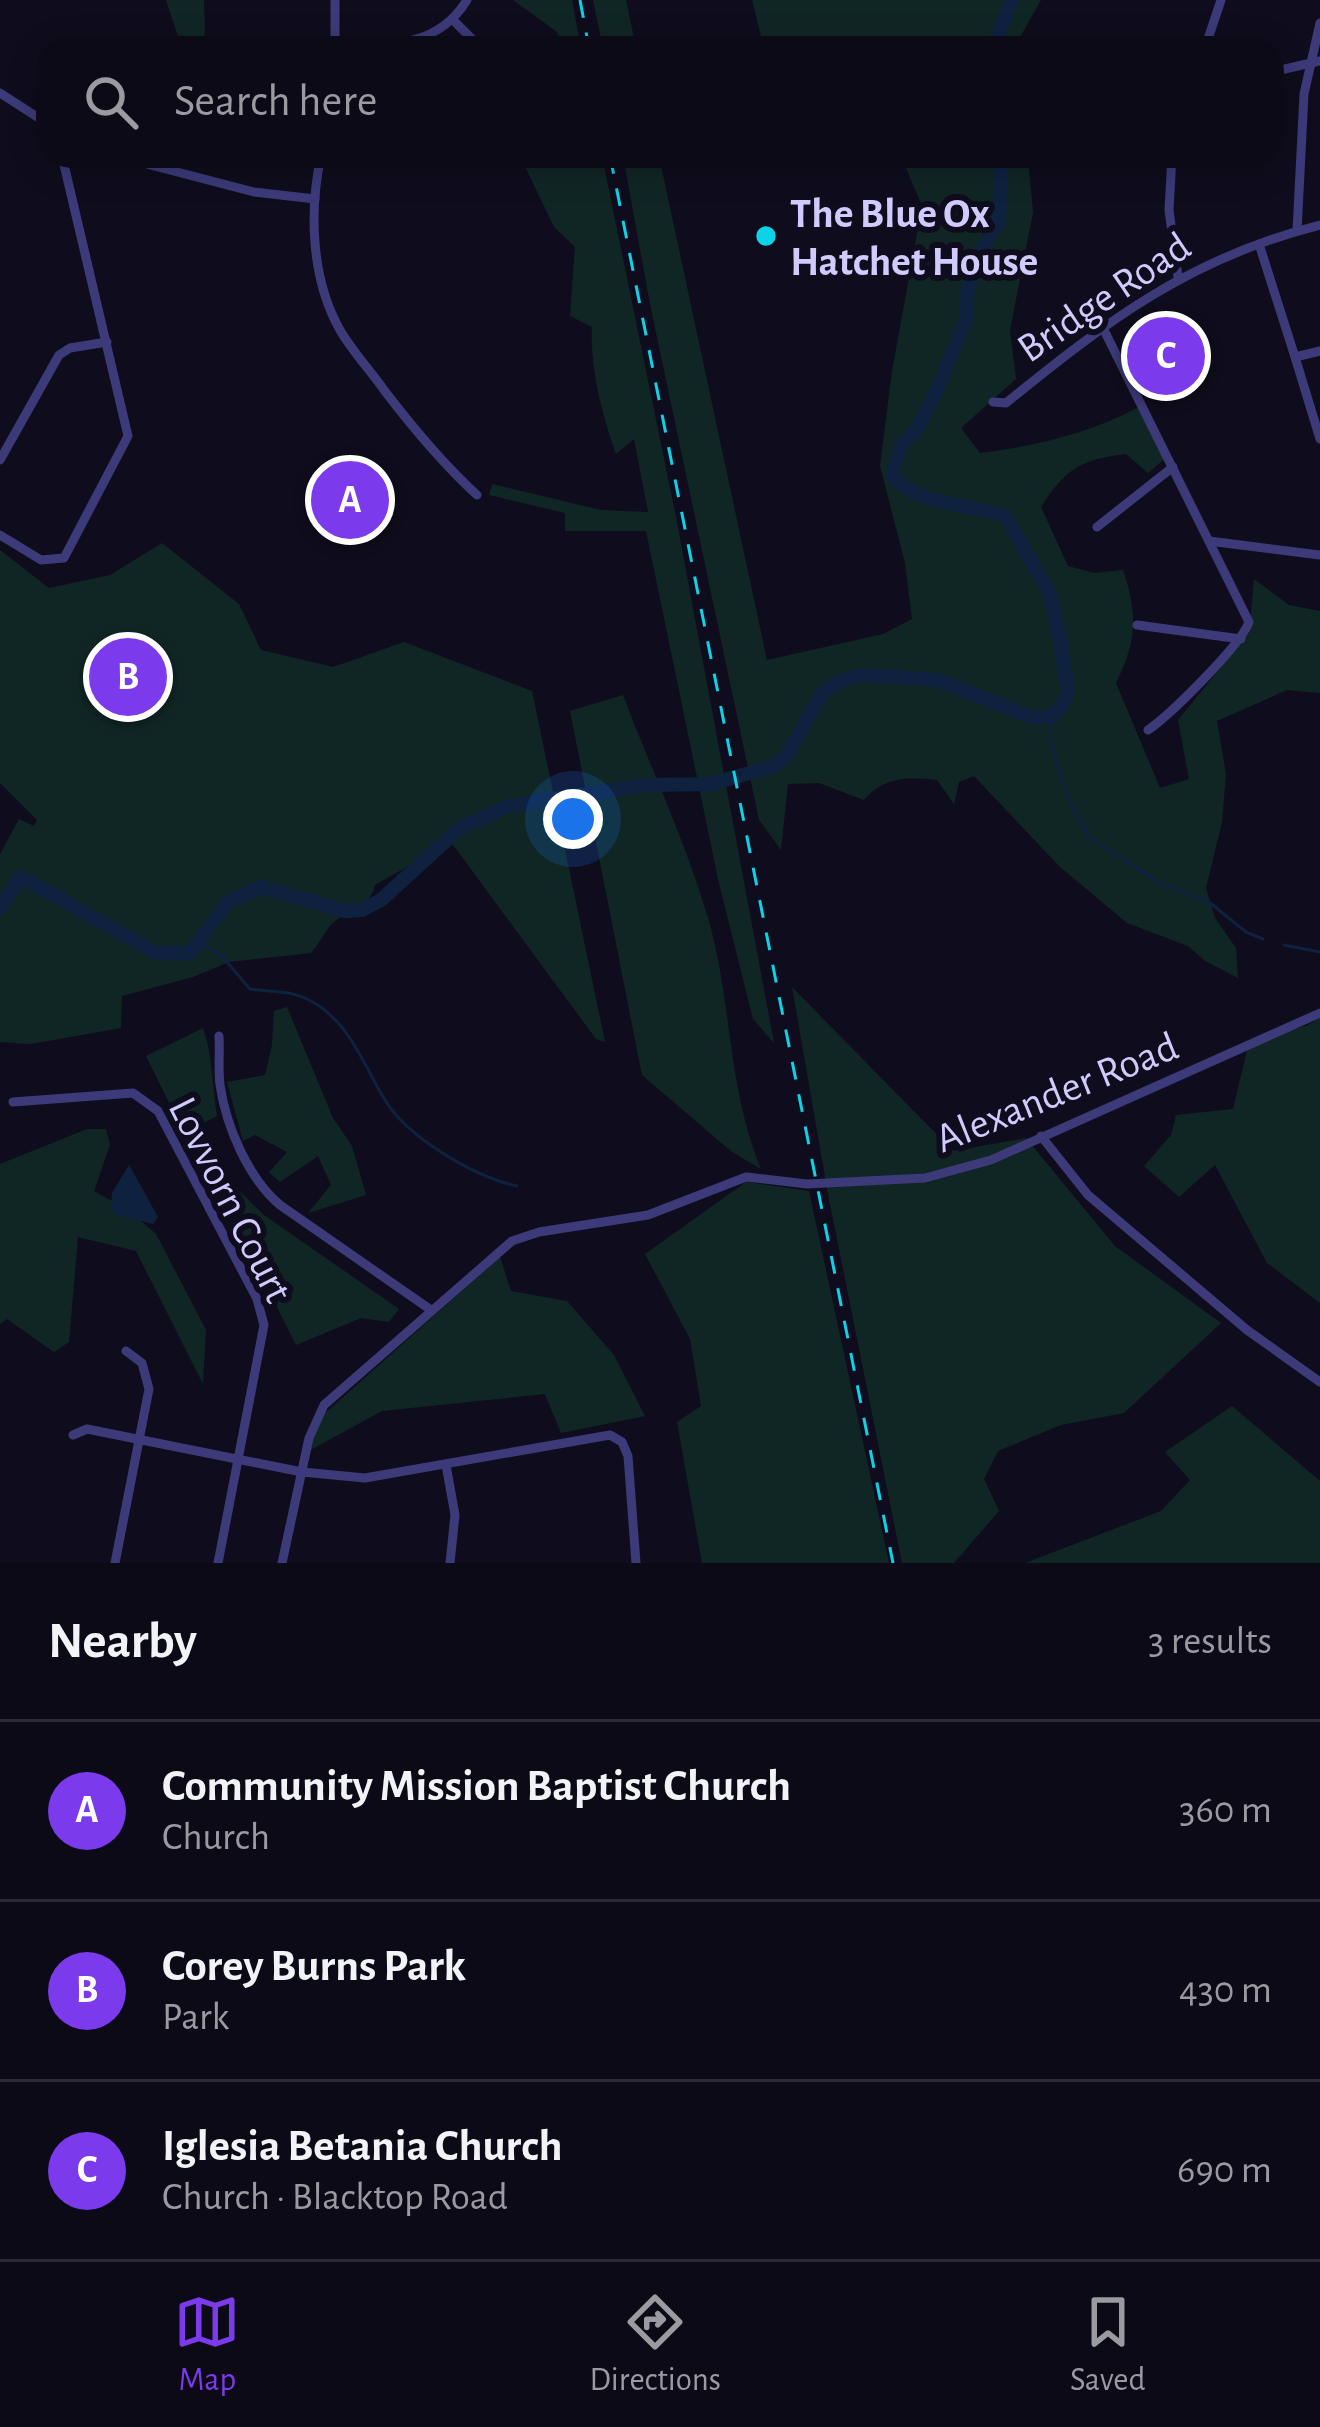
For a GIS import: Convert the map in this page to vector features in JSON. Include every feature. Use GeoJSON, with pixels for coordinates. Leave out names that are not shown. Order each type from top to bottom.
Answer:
{"type":"FeatureCollection","features":[{"type":"Feature","properties":{"kind":"street"},"geometry":{"type":"LineString","coordinates":[[334,0],[335,36]]}},
{"type":"Feature","properties":{"kind":"street"},"geometry":{"type":"LineString","coordinates":[[428,36],[453,20],[467,0]]}},
{"type":"Feature","properties":{"kind":"street"},"geometry":{"type":"LineString","coordinates":[[1209,36],[1221,0]]}},
{"type":"Feature","properties":{"kind":"street"},"geometry":{"type":"LineString","coordinates":[[453,20],[470,36]]}},
{"type":"Feature","properties":{"kind":"street"},"geometry":{"type":"LineString","coordinates":[[1297,230],[1304,94],[1315,62],[1320,22]]}},
{"type":"Feature","properties":{"kind":"street"},"geometry":{"type":"LineString","coordinates":[[1284,69],[1315,62]]}},
{"type":"Feature","properties":{"kind":"street"},"geometry":{"type":"LineString","coordinates":[[0,93],[36,116]]}},
{"type":"Feature","properties":{"kind":"street"},"geometry":{"type":"LineString","coordinates":[[0,535],[49,562],[64,558],[128,436],[65,168]]}},
{"type":"Feature","properties":{"kind":"street"},"geometry":{"type":"LineString","coordinates":[[162,168],[254,192],[314,199]]}},
{"type":"Feature","properties":{"kind":"street"},"geometry":{"type":"LineString","coordinates":[[319,168],[314,199],[318,264],[340,330],[431,451],[477,495]]}},
{"type":"Feature","properties":{"kind":"street"},"geometry":{"type":"LineString","coordinates":[[1171,168],[1169,210],[1178,278]]}},
{"type":"Feature","properties":{"kind":"street","name":"Bridge Road"},"geometry":{"type":"LineString","coordinates":[[993,402],[1006,403],[1103,328],[1178,278],[1320,225]]}},
{"type":"Feature","properties":{"kind":"street"},"geometry":{"type":"LineString","coordinates":[[1259,244],[1320,439]]}},
{"type":"Feature","properties":{"kind":"street"},"geometry":{"type":"LineString","coordinates":[[1103,328],[1247,614],[1248,629],[1241,639],[1148,730]]}},
{"type":"Feature","properties":{"kind":"street"},"geometry":{"type":"LineString","coordinates":[[0,460],[59,355],[70,348],[107,342]]}},
{"type":"Feature","properties":{"kind":"street"},"geometry":{"type":"LineString","coordinates":[[1295,357],[1320,351]]}},
{"type":"Feature","properties":{"kind":"street"},"geometry":{"type":"LineString","coordinates":[[1096,527],[1173,467]]}},
{"type":"Feature","properties":{"kind":"street"},"geometry":{"type":"LineString","coordinates":[[1209,541],[1320,555]]}},
{"type":"Feature","properties":{"kind":"street"},"geometry":{"type":"LineString","coordinates":[[1137,626],[1241,639]]}},
{"type":"Feature","properties":{"kind":"street","name":"Alexander Road"},"geometry":{"type":"LineString","coordinates":[[282,1563],[314,1423],[324,1405],[501,1248],[530,1234],[648,1215],[746,1177],[815,1184],[947,1175],[1320,1013]]}},
{"type":"Feature","properties":{"kind":"street"},"geometry":{"type":"LineString","coordinates":[[219,1036],[219,1078],[225,1105],[264,1189],[431,1310]]}},
{"type":"Feature","properties":{"kind":"street","name":"Lovvorn Court"},"geometry":{"type":"LineString","coordinates":[[13,1102],[134,1093],[158,1111],[256,1299],[264,1325],[218,1563]]}},
{"type":"Feature","properties":{"kind":"street"},"geometry":{"type":"LineString","coordinates":[[1041,1136],[1088,1195],[1260,1341],[1320,1382]]}},
{"type":"Feature","properties":{"kind":"street"},"geometry":{"type":"LineString","coordinates":[[115,1563],[149,1389],[142,1363],[126,1351]]}},
{"type":"Feature","properties":{"kind":"street"},"geometry":{"type":"LineString","coordinates":[[73,1435],[87,1430],[302,1472],[365,1478],[592,1436],[615,1437],[628,1456],[635,1563]]}},
{"type":"Feature","properties":{"kind":"street"},"geometry":{"type":"LineString","coordinates":[[446,1465],[455,1515],[450,1563]]}},
{"type":"Feature","properties":{"kind":"green space"},"geometry":{"type":"Polygon","coordinates":[[[166,0],[204,0],[205,36],[178,36],[166,0]]]}},
{"type":"Feature","properties":{"kind":"green space"},"geometry":{"type":"Polygon","coordinates":[[[513,0],[572,0],[579,36],[558,36],[513,0]]]}},
{"type":"Feature","properties":{"kind":"green space"},"geometry":{"type":"Polygon","coordinates":[[[593,0],[626,0],[634,36],[600,36],[593,0]]]}},
{"type":"Feature","properties":{"kind":"green space"},"geometry":{"type":"Polygon","coordinates":[[[752,0],[1041,0],[1021,36],[761,36],[752,0]]]}},
{"type":"Feature","properties":{"kind":"green space"},"geometry":{"type":"Polygon","coordinates":[[[526,168],[604,168],[676,517],[774,1043],[753,1019],[718,879],[646,531],[565,531],[565,513],[489,495],[492,484],[601,510],[648,512],[634,439],[616,454],[606,423],[595,375],[592,327],[570,316],[575,247],[554,227],[526,168]]]}},
{"type":"Feature","properties":{"kind":"green space"},"geometry":{"type":"Polygon","coordinates":[[[625,168],[662,168],[767,660],[883,634],[912,619],[905,563],[880,466],[922,206],[906,168],[1029,168],[1033,212],[1010,330],[1016,379],[961,428],[980,453],[1063,437],[1140,406],[1168,456],[1148,473],[1126,454],[1086,463],[1058,483],[1041,507],[1068,566],[1094,573],[1123,570],[1133,627],[1116,683],[1160,788],[1189,779],[1178,720],[1249,633],[1254,579],[1289,605],[1320,611],[1320,693],[1287,690],[1217,721],[1226,774],[1222,822],[1206,888],[1215,918],[1236,948],[1238,978],[1188,946],[1127,923],[1060,867],[974,776],[959,782],[954,804],[937,780],[897,780],[864,800],[819,783],[788,784],[781,850],[759,820],[625,168]]]}},
{"type":"Feature","properties":{"kind":"green space"},"geometry":{"type":"Polygon","coordinates":[[[162,543],[239,604],[261,650],[333,667],[404,642],[532,691],[605,1042],[596,1039],[451,842],[375,885],[368,900],[335,921],[311,953],[229,962],[122,996],[121,1028],[31,1044],[0,1042],[0,854],[19,819],[34,826],[37,820],[0,783],[0,550],[49,588],[110,575],[162,543]]]}},
{"type":"Feature","properties":{"kind":"green space"},"geometry":{"type":"Polygon","coordinates":[[[623,695],[708,918],[741,1106],[761,1169],[732,1152],[642,1075],[570,711],[623,695]]]}},
{"type":"Feature","properties":{"kind":"green space"},"geometry":{"type":"Polygon","coordinates":[[[792,987],[953,1151],[1026,1138],[1115,1246],[1221,1323],[1124,1413],[1061,1425],[998,1451],[984,1479],[999,1511],[954,1563],[902,1563],[792,987]]]}},
{"type":"Feature","properties":{"kind":"green space"},"geometry":{"type":"Polygon","coordinates":[[[287,1007],[333,1118],[352,1146],[366,1195],[308,1213],[331,1185],[318,1156],[280,1182],[269,1172],[287,1152],[255,1135],[243,1141],[227,1082],[265,1075],[274,1011],[287,1007]]]}},
{"type":"Feature","properties":{"kind":"green space"},"geometry":{"type":"Polygon","coordinates":[[[1320,1018],[1320,1303],[1267,1263],[1215,1165],[1179,1197],[1144,1166],[1171,1135],[1176,1115],[1233,1109],[1249,1042],[1320,1018]]]}},
{"type":"Feature","properties":{"kind":"green space"},"geometry":{"type":"Polygon","coordinates":[[[203,1028],[217,1116],[184,1133],[146,1056],[203,1028]]]}},
{"type":"Feature","properties":{"kind":"green space"},"geometry":{"type":"Polygon","coordinates":[[[87,1129],[106,1129],[110,1145],[94,1191],[128,1210],[156,1234],[206,1330],[203,1384],[136,1251],[78,1237],[69,1342],[54,1352],[7,1319],[0,1324],[0,1164],[87,1129]]]}},
{"type":"Feature","properties":{"kind":"green space"},"geometry":{"type":"Polygon","coordinates":[[[220,1172],[264,1215],[399,1309],[389,1322],[361,1318],[296,1345],[220,1193],[220,1172]]]}},
{"type":"Feature","properties":{"kind":"green space"},"geometry":{"type":"Polygon","coordinates":[[[746,1182],[809,1191],[889,1563],[702,1563],[677,1422],[701,1406],[690,1339],[645,1254],[746,1182]]]}},
{"type":"Feature","properties":{"kind":"green space"},"geometry":{"type":"Polygon","coordinates":[[[500,1257],[511,1291],[567,1301],[614,1355],[645,1416],[561,1433],[545,1394],[382,1411],[303,1454],[323,1415],[500,1257]]]}},
{"type":"Feature","properties":{"kind":"green space"},"geometry":{"type":"Polygon","coordinates":[[[1232,1406],[1320,1481],[1320,1563],[1025,1563],[1161,1511],[1190,1480],[1165,1452],[1232,1406]]]}},
{"type":"Feature","properties":{"kind":"water"},"geometry":{"type":"Polygon","coordinates":[[[129,1165],[158,1217],[153,1224],[111,1210],[112,1193],[129,1165]]]}},
{"type":"Feature","properties":{"kind":"waterway"},"geometry":{"type":"LineString","coordinates":[[998,36],[1012,0]]}},
{"type":"Feature","properties":{"kind":"waterway"},"geometry":{"type":"LineString","coordinates":[[0,908],[21,877],[156,953],[190,953],[228,902],[261,887],[345,911],[362,910],[381,900],[460,828],[509,806],[645,785],[711,784],[774,766],[788,754],[822,693],[861,675],[938,680],[1031,717],[1052,717],[1068,690],[1051,596],[1006,517],[915,493],[892,475],[901,445],[916,431],[967,318],[967,293],[976,260],[999,221],[1001,168]]}},
{"type":"Feature","properties":{"kind":"waterway"},"geometry":{"type":"LineString","coordinates":[[1052,717],[1055,758],[1072,807],[1090,838],[1162,884],[1209,902],[1246,932],[1263,939]]}},
{"type":"Feature","properties":{"kind":"waterway"},"geometry":{"type":"LineString","coordinates":[[198,941],[220,954],[250,989],[292,994],[320,1007],[344,1029],[385,1100],[409,1128],[463,1165],[517,1186]]}},
{"type":"Feature","properties":{"kind":"waterway"},"geometry":{"type":"LineString","coordinates":[[1284,945],[1320,952]]}},
{"type":"Feature","properties":{"kind":"railway"},"geometry":{"type":"LineString","coordinates":[[580,0],[587,36]]}},
{"type":"Feature","properties":{"kind":"railway"},"geometry":{"type":"LineString","coordinates":[[612,168],[893,1563]]}},
{"type":"Feature","properties":{"kind":"place","name":"The Blue Ox Hatchet House"},"geometry":{"type":"Point","coordinates":[766,236]}},
{"type":"Feature","properties":{"kind":"place","name":"Iglesia Betania Church"},"geometry":{"type":"Point","coordinates":[1166,356]}},
{"type":"Feature","properties":{"kind":"place","name":"Community Mission Baptist Church"},"geometry":{"type":"Point","coordinates":[350,500]}},
{"type":"Feature","properties":{"kind":"place","name":"Corey Burns Park"},"geometry":{"type":"Point","coordinates":[128,677]}}]}
